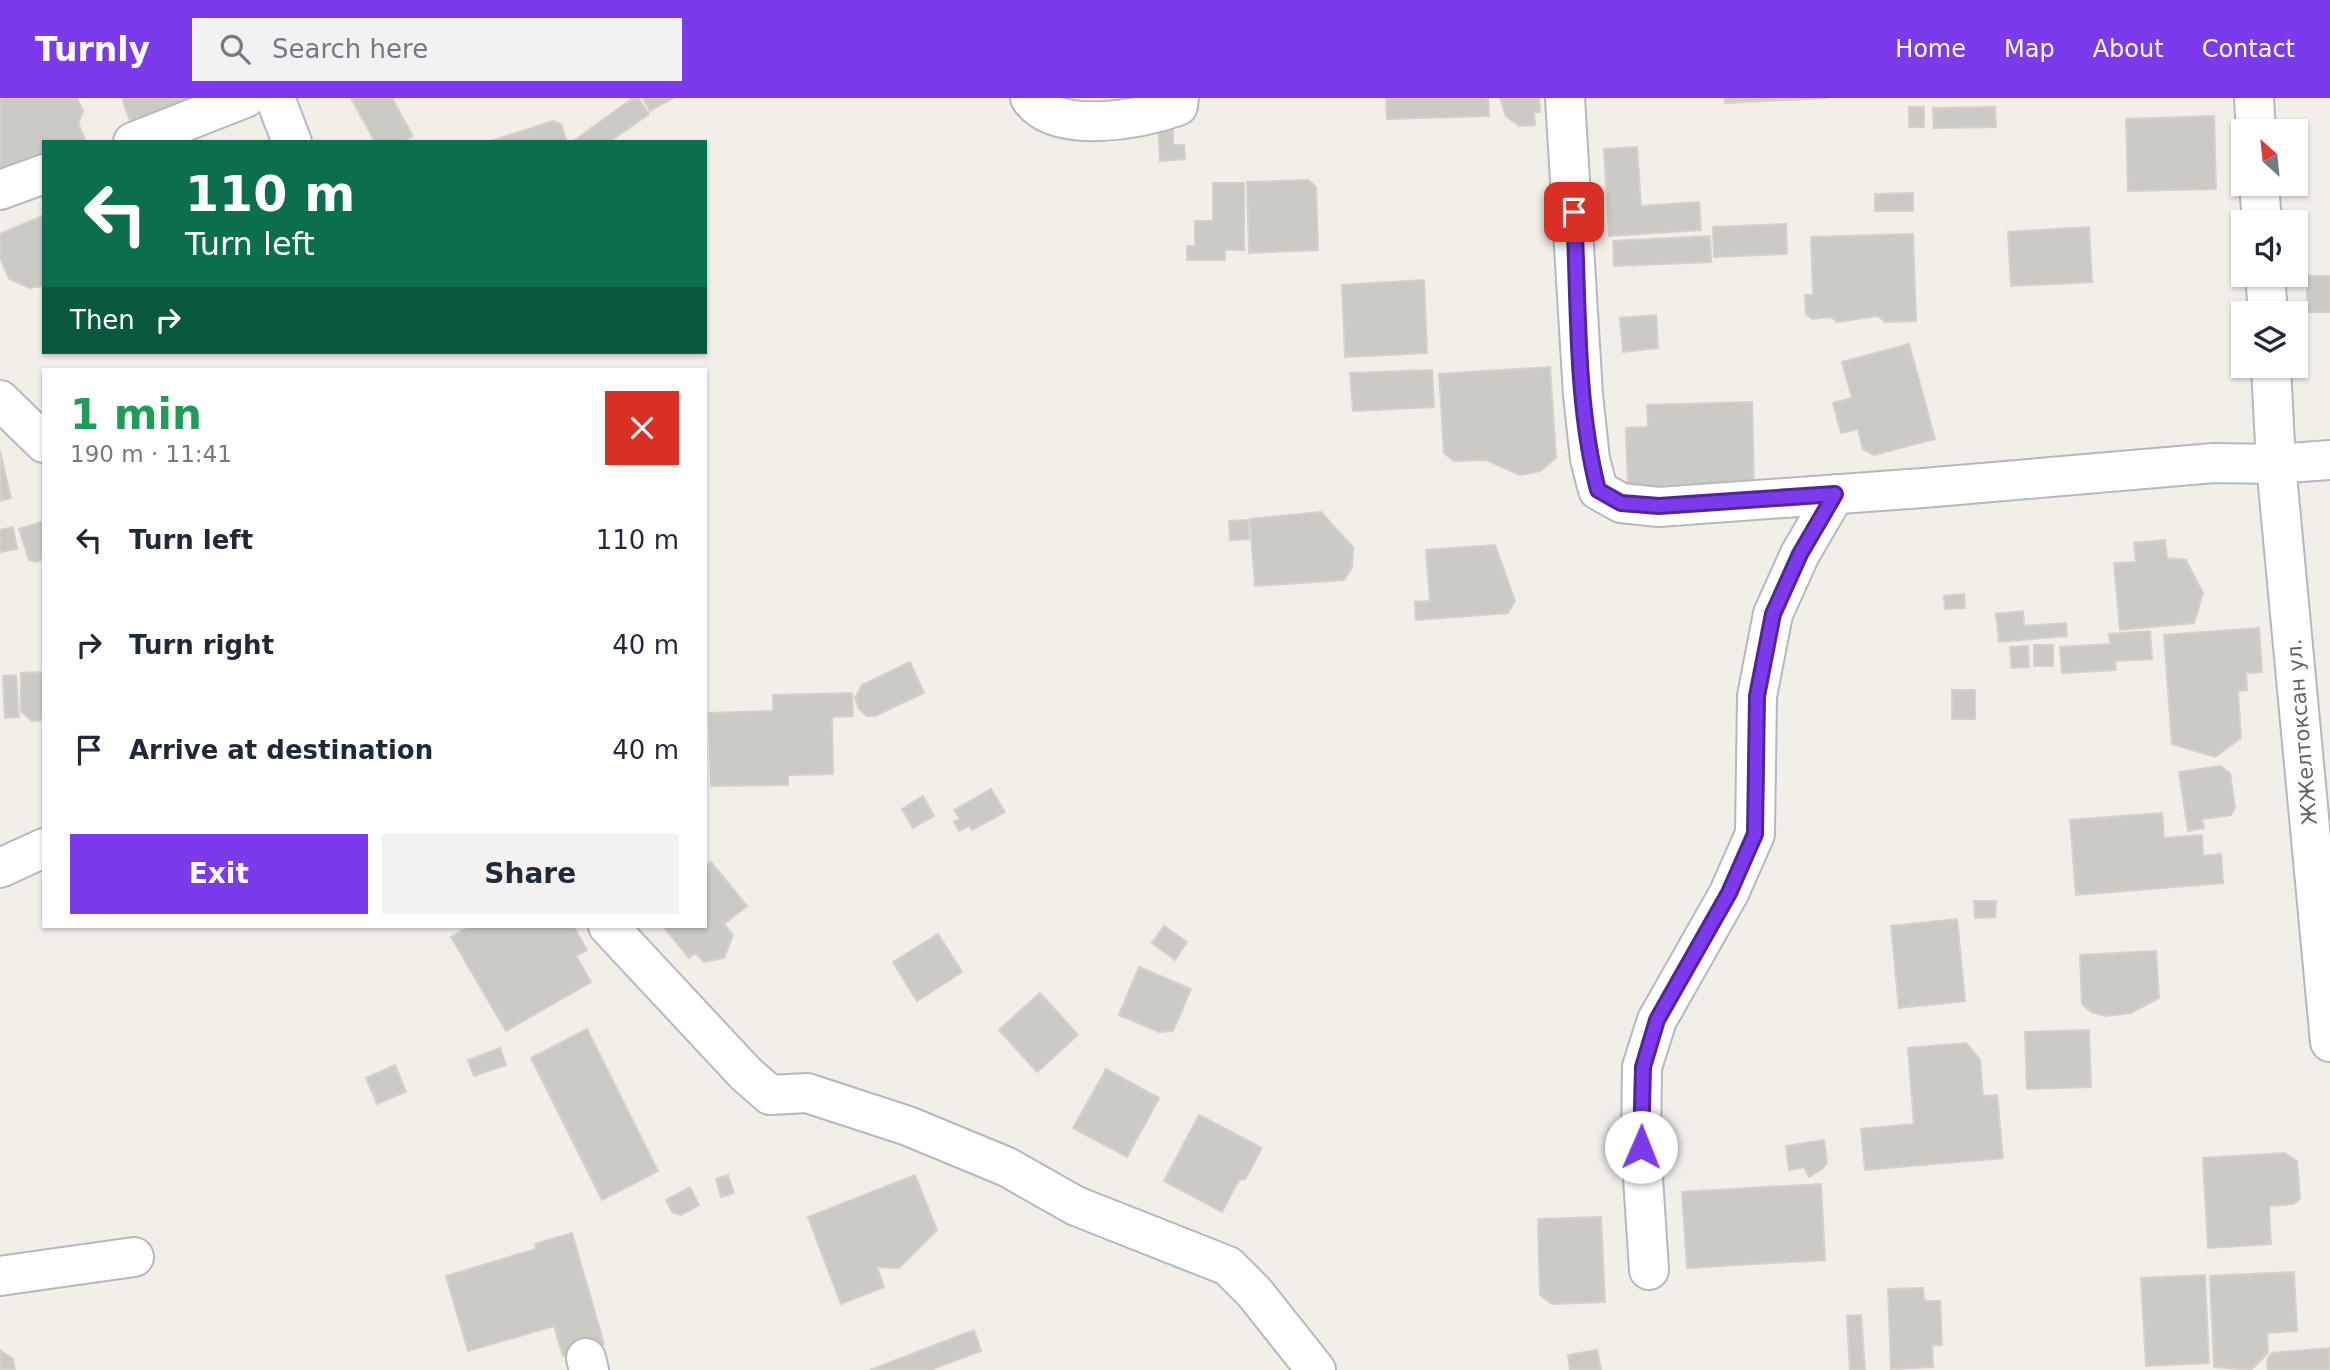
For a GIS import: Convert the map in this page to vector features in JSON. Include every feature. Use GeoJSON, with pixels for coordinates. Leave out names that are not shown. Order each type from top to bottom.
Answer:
{"type":"FeatureCollection","features":[{"type":"Feature","properties":{"kind":"street"},"geometry":{"type":"LineString","coordinates":[[138,140],[245,98]]}},
{"type":"Feature","properties":{"kind":"street"},"geometry":{"type":"LineString","coordinates":[[275,98],[291,140]]}},
{"type":"Feature","properties":{"kind":"street"},"geometry":{"type":"LineString","coordinates":[[1030,98],[1038,109],[1058,118],[1087,120],[1147,117],[1178,106],[1179,98]]}},
{"type":"Feature","properties":{"kind":"street"},"geometry":{"type":"LineString","coordinates":[[1565,98],[1583,394],[1590,459],[1598,490],[1621,503],[1659,506],[2214,463],[2276,464],[2330,460]]}},
{"type":"Feature","properties":{"kind":"street"},"geometry":{"type":"LineString","coordinates":[[2254,98],[2255,119]]}},
{"type":"Feature","properties":{"kind":"street"},"geometry":{"type":"LineString","coordinates":[[0,190],[42,175]]}},
{"type":"Feature","properties":{"kind":"street","name":"ЖЖелтоксан ул."},"geometry":{"type":"LineString","coordinates":[[2272,378],[2276,464],[2330,1042]]}},
{"type":"Feature","properties":{"kind":"street"},"geometry":{"type":"LineString","coordinates":[[0,400],[42,441]]}},
{"type":"Feature","properties":{"kind":"street"},"geometry":{"type":"LineString","coordinates":[[1649,1270],[1641,1147],[1643,1067],[1657,1020],[1729,893],[1755,834],[1757,696],[1773,614],[1800,554],[1835,494]]}},
{"type":"Feature","properties":{"kind":"street"},"geometry":{"type":"LineString","coordinates":[[0,868],[42,849]]}},
{"type":"Feature","properties":{"kind":"street"},"geometry":{"type":"LineString","coordinates":[[610,928],[746,1074],[770,1095],[807,1093],[908,1126],[1007,1167],[1076,1206],[1228,1266],[1254,1292],[1316,1370]]}},
{"type":"Feature","properties":{"kind":"street"},"geometry":{"type":"LineString","coordinates":[[0,1276],[134,1257]]}},
{"type":"Feature","properties":{"kind":"building"},"geometry":{"type":"Polygon","coordinates":[[[0,98],[77,98],[83,111],[78,123],[85,140],[42,140],[42,165],[0,182],[0,98]]]}},
{"type":"Feature","properties":{"kind":"building"},"geometry":{"type":"Polygon","coordinates":[[[122,98],[223,98],[133,130],[122,98]]]}},
{"type":"Feature","properties":{"kind":"building"},"geometry":{"type":"Polygon","coordinates":[[[351,98],[392,98],[413,136],[406,140],[374,140],[351,98]]]}},
{"type":"Feature","properties":{"kind":"building"},"geometry":{"type":"Polygon","coordinates":[[[633,98],[638,98],[649,114],[612,140],[575,140],[633,98]]]}},
{"type":"Feature","properties":{"kind":"building"},"geometry":{"type":"Polygon","coordinates":[[[643,98],[673,98],[650,111],[643,98]]]}},
{"type":"Feature","properties":{"kind":"building"},"geometry":{"type":"Polygon","coordinates":[[[1386,98],[1488,98],[1489,116],[1387,119],[1386,98]]]}},
{"type":"Feature","properties":{"kind":"building"},"geometry":{"type":"Polygon","coordinates":[[[1500,98],[1539,98],[1540,112],[1534,112],[1535,125],[1519,126],[1506,116],[1500,98]]]}},
{"type":"Feature","properties":{"kind":"building"},"geometry":{"type":"Polygon","coordinates":[[[1725,98],[1827,98],[1725,103],[1725,98]]]}},
{"type":"Feature","properties":{"kind":"building"},"geometry":{"type":"Polygon","coordinates":[[[1909,107],[1924,107],[1924,127],[1909,127],[1909,107]]]}},
{"type":"Feature","properties":{"kind":"building"},"geometry":{"type":"Polygon","coordinates":[[[1995,107],[1996,127],[1934,128],[1933,108],[1995,107]]]}},
{"type":"Feature","properties":{"kind":"building"},"geometry":{"type":"Polygon","coordinates":[[[2214,116],[2216,189],[2128,191],[2126,119],[2214,116]]]}},
{"type":"Feature","properties":{"kind":"building"},"geometry":{"type":"Polygon","coordinates":[[[553,121],[561,124],[566,140],[494,140],[553,121]]]}},
{"type":"Feature","properties":{"kind":"building"},"geometry":{"type":"Polygon","coordinates":[[[1158,126],[1173,126],[1173,145],[1184,145],[1185,159],[1160,161],[1158,126]]]}},
{"type":"Feature","properties":{"kind":"building"},"geometry":{"type":"Polygon","coordinates":[[[1637,147],[1641,206],[1699,202],[1701,230],[1609,236],[1604,149],[1637,147]]]}},
{"type":"Feature","properties":{"kind":"building"},"geometry":{"type":"Polygon","coordinates":[[[1308,180],[1316,187],[1318,250],[1249,253],[1247,182],[1308,180]]]}},
{"type":"Feature","properties":{"kind":"building"},"geometry":{"type":"Polygon","coordinates":[[[1213,183],[1244,183],[1244,250],[1225,250],[1225,260],[1187,260],[1187,246],[1195,246],[1195,221],[1213,221],[1213,183]]]}},
{"type":"Feature","properties":{"kind":"building"},"geometry":{"type":"Polygon","coordinates":[[[1913,193],[1913,211],[1875,211],[1875,194],[1913,193]]]}},
{"type":"Feature","properties":{"kind":"building"},"geometry":{"type":"Polygon","coordinates":[[[42,216],[42,286],[30,288],[9,279],[0,258],[0,234],[42,216]]]}},
{"type":"Feature","properties":{"kind":"building"},"geometry":{"type":"Polygon","coordinates":[[[1786,224],[1787,254],[1714,257],[1713,227],[1786,224]]]}},
{"type":"Feature","properties":{"kind":"building"},"geometry":{"type":"Polygon","coordinates":[[[2089,227],[2092,282],[2011,286],[2008,232],[2089,227]]]}},
{"type":"Feature","properties":{"kind":"building"},"geometry":{"type":"Polygon","coordinates":[[[1913,234],[1916,321],[1885,322],[1878,316],[1837,322],[1831,317],[1812,319],[1806,314],[1805,295],[1813,295],[1811,237],[1913,234]]]}},
{"type":"Feature","properties":{"kind":"building"},"geometry":{"type":"Polygon","coordinates":[[[1710,236],[1711,262],[1614,266],[1613,241],[1710,236]]]}},
{"type":"Feature","properties":{"kind":"building"},"geometry":{"type":"Polygon","coordinates":[[[2308,276],[2330,276],[2330,312],[2308,312],[2308,276]]]}},
{"type":"Feature","properties":{"kind":"building"},"geometry":{"type":"Polygon","coordinates":[[[1424,280],[1427,353],[1345,357],[1342,285],[1424,280]]]}},
{"type":"Feature","properties":{"kind":"building"},"geometry":{"type":"Polygon","coordinates":[[[1656,315],[1658,348],[1623,352],[1620,318],[1656,315]]]}},
{"type":"Feature","properties":{"kind":"building"},"geometry":{"type":"Polygon","coordinates":[[[1909,344],[1935,439],[1874,455],[1863,449],[1858,429],[1841,433],[1833,403],[1852,398],[1842,362],[1909,344]]]}},
{"type":"Feature","properties":{"kind":"building"},"geometry":{"type":"Polygon","coordinates":[[[1550,367],[1556,458],[1540,471],[1520,475],[1486,460],[1454,461],[1444,453],[1439,374],[1550,367]]]}},
{"type":"Feature","properties":{"kind":"building"},"geometry":{"type":"Polygon","coordinates":[[[1432,370],[1434,407],[1353,411],[1350,373],[1432,370]]]}},
{"type":"Feature","properties":{"kind":"building"},"geometry":{"type":"Polygon","coordinates":[[[1752,402],[1754,482],[1628,487],[1626,428],[1648,427],[1647,405],[1752,402]]]}},
{"type":"Feature","properties":{"kind":"building"},"geometry":{"type":"Polygon","coordinates":[[[0,451],[11,498],[0,501],[0,451]]]}},
{"type":"Feature","properties":{"kind":"building"},"geometry":{"type":"Polygon","coordinates":[[[1321,512],[1353,547],[1352,567],[1344,580],[1255,586],[1250,519],[1321,512]]]}},
{"type":"Feature","properties":{"kind":"building"},"geometry":{"type":"Polygon","coordinates":[[[1248,520],[1249,539],[1230,540],[1229,521],[1248,520]]]}},
{"type":"Feature","properties":{"kind":"building"},"geometry":{"type":"Polygon","coordinates":[[[42,522],[42,560],[36,562],[29,560],[19,529],[42,522]]]}},
{"type":"Feature","properties":{"kind":"building"},"geometry":{"type":"Polygon","coordinates":[[[13,527],[17,549],[0,552],[0,530],[13,527]]]}},
{"type":"Feature","properties":{"kind":"building"},"geometry":{"type":"Polygon","coordinates":[[[2165,540],[2167,558],[2186,560],[2203,593],[2194,623],[2120,630],[2114,563],[2136,562],[2134,543],[2165,540]]]}},
{"type":"Feature","properties":{"kind":"building"},"geometry":{"type":"Polygon","coordinates":[[[1495,545],[1515,601],[1508,613],[1416,620],[1415,602],[1430,601],[1426,550],[1495,545]]]}},
{"type":"Feature","properties":{"kind":"building"},"geometry":{"type":"Polygon","coordinates":[[[1964,594],[1965,608],[1945,609],[1944,596],[1964,594]]]}},
{"type":"Feature","properties":{"kind":"building"},"geometry":{"type":"Polygon","coordinates":[[[2023,611],[2024,626],[2066,623],[2067,636],[1999,642],[1996,614],[2023,611]]]}},
{"type":"Feature","properties":{"kind":"building"},"geometry":{"type":"Polygon","coordinates":[[[2259,628],[2262,672],[2246,673],[2247,690],[2238,691],[2241,738],[2215,757],[2172,744],[2164,635],[2259,628]]]}},
{"type":"Feature","properties":{"kind":"building"},"geometry":{"type":"Polygon","coordinates":[[[2150,631],[2152,659],[2115,661],[2116,670],[2062,673],[2060,647],[2110,644],[2109,634],[2150,631]]]}},
{"type":"Feature","properties":{"kind":"building"},"geometry":{"type":"Polygon","coordinates":[[[2034,645],[2053,645],[2053,666],[2034,666],[2034,645]]]}},
{"type":"Feature","properties":{"kind":"building"},"geometry":{"type":"Polygon","coordinates":[[[2028,646],[2029,667],[2012,668],[2010,647],[2028,646]]]}},
{"type":"Feature","properties":{"kind":"building"},"geometry":{"type":"Polygon","coordinates":[[[910,662],[924,693],[875,716],[867,716],[859,709],[855,698],[862,685],[910,662]]]}},
{"type":"Feature","properties":{"kind":"building"},"geometry":{"type":"Polygon","coordinates":[[[42,672],[42,720],[32,721],[21,711],[21,673],[42,672]]]}},
{"type":"Feature","properties":{"kind":"building"},"geometry":{"type":"Polygon","coordinates":[[[16,675],[19,717],[5,718],[3,676],[16,675]]]}},
{"type":"Feature","properties":{"kind":"building"},"geometry":{"type":"Polygon","coordinates":[[[1952,690],[1975,690],[1975,719],[1952,719],[1952,690]]]}},
{"type":"Feature","properties":{"kind":"building"},"geometry":{"type":"Polygon","coordinates":[[[852,693],[853,716],[832,717],[833,774],[788,775],[788,785],[711,786],[709,713],[773,711],[773,695],[852,693]]]}},
{"type":"Feature","properties":{"kind":"building"},"geometry":{"type":"Polygon","coordinates":[[[2220,766],[2230,773],[2235,807],[2231,815],[2202,819],[2204,828],[2188,831],[2179,772],[2220,766]]]}},
{"type":"Feature","properties":{"kind":"building"},"geometry":{"type":"Polygon","coordinates":[[[991,789],[1005,812],[972,830],[969,826],[959,831],[954,822],[960,819],[954,810],[991,789]]]}},
{"type":"Feature","properties":{"kind":"building"},"geometry":{"type":"Polygon","coordinates":[[[923,796],[934,816],[913,828],[902,809],[923,796]]]}},
{"type":"Feature","properties":{"kind":"building"},"geometry":{"type":"Polygon","coordinates":[[[2162,813],[2164,838],[2202,835],[2203,856],[2221,854],[2223,883],[2076,895],[2070,820],[2162,813]]]}},
{"type":"Feature","properties":{"kind":"building"},"geometry":{"type":"Polygon","coordinates":[[[711,862],[747,906],[724,924],[733,935],[724,958],[704,962],[695,953],[689,958],[665,928],[707,928],[707,865],[711,862]]]}},
{"type":"Feature","properties":{"kind":"building"},"geometry":{"type":"Polygon","coordinates":[[[1974,901],[1996,901],[1995,917],[1975,918],[1974,901]]]}},
{"type":"Feature","properties":{"kind":"building"},"geometry":{"type":"Polygon","coordinates":[[[1957,919],[1965,1001],[1899,1008],[1891,926],[1957,919]]]}},
{"type":"Feature","properties":{"kind":"building"},"geometry":{"type":"Polygon","coordinates":[[[1164,926],[1187,942],[1175,960],[1152,943],[1164,926]]]}},
{"type":"Feature","properties":{"kind":"building"},"geometry":{"type":"Polygon","coordinates":[[[467,928],[574,928],[587,950],[576,956],[591,982],[506,1031],[451,937],[467,928]]]}},
{"type":"Feature","properties":{"kind":"building"},"geometry":{"type":"Polygon","coordinates":[[[938,934],[962,972],[917,1001],[893,962],[938,934]]]}},
{"type":"Feature","properties":{"kind":"building"},"geometry":{"type":"Polygon","coordinates":[[[2156,951],[2159,998],[2131,1013],[2105,1016],[2091,1012],[2082,1004],[2080,955],[2156,951]]]}},
{"type":"Feature","properties":{"kind":"building"},"geometry":{"type":"Polygon","coordinates":[[[1139,967],[1191,989],[1173,1031],[1159,1032],[1119,1015],[1139,967]]]}},
{"type":"Feature","properties":{"kind":"building"},"geometry":{"type":"Polygon","coordinates":[[[1040,993],[1078,1035],[1037,1072],[999,1030],[1040,993]]]}},
{"type":"Feature","properties":{"kind":"building"},"geometry":{"type":"Polygon","coordinates":[[[587,1029],[658,1171],[602,1200],[531,1058],[587,1029]]]}},
{"type":"Feature","properties":{"kind":"building"},"geometry":{"type":"Polygon","coordinates":[[[2089,1030],[2091,1087],[2027,1089],[2025,1032],[2089,1030]]]}},
{"type":"Feature","properties":{"kind":"building"},"geometry":{"type":"Polygon","coordinates":[[[1966,1043],[1980,1060],[1983,1096],[1997,1095],[2003,1158],[1865,1170],[1861,1129],[1914,1124],[1908,1048],[1966,1043]]]}},
{"type":"Feature","properties":{"kind":"building"},"geometry":{"type":"Polygon","coordinates":[[[500,1048],[506,1065],[474,1076],[468,1060],[500,1048]]]}},
{"type":"Feature","properties":{"kind":"building"},"geometry":{"type":"Polygon","coordinates":[[[395,1065],[406,1092],[377,1104],[366,1078],[395,1065]]]}},
{"type":"Feature","properties":{"kind":"building"},"geometry":{"type":"Polygon","coordinates":[[[1106,1069],[1159,1098],[1127,1157],[1073,1128],[1106,1069]]]}},
{"type":"Feature","properties":{"kind":"building"},"geometry":{"type":"Polygon","coordinates":[[[1199,1115],[1262,1148],[1245,1179],[1239,1180],[1222,1212],[1164,1181],[1199,1115]]]}},
{"type":"Feature","properties":{"kind":"building"},"geometry":{"type":"Polygon","coordinates":[[[1824,1140],[1827,1163],[1822,1169],[1809,1177],[1804,1167],[1789,1170],[1786,1146],[1824,1140]]]}},
{"type":"Feature","properties":{"kind":"building"},"geometry":{"type":"Polygon","coordinates":[[[2285,1153],[2297,1161],[2300,1199],[2293,1204],[2269,1206],[2271,1244],[2208,1248],[2203,1158],[2285,1153]]]}},
{"type":"Feature","properties":{"kind":"building"},"geometry":{"type":"Polygon","coordinates":[[[728,1175],[734,1193],[721,1197],[716,1179],[728,1175]]]}},
{"type":"Feature","properties":{"kind":"building"},"geometry":{"type":"Polygon","coordinates":[[[915,1175],[937,1230],[899,1268],[877,1267],[884,1287],[841,1304],[808,1217],[915,1175]]]}},
{"type":"Feature","properties":{"kind":"building"},"geometry":{"type":"Polygon","coordinates":[[[1821,1184],[1825,1260],[1687,1268],[1682,1192],[1821,1184]]]}},
{"type":"Feature","properties":{"kind":"building"},"geometry":{"type":"Polygon","coordinates":[[[690,1187],[699,1205],[681,1215],[672,1212],[666,1200],[690,1187]]]}},
{"type":"Feature","properties":{"kind":"building"},"geometry":{"type":"Polygon","coordinates":[[[1601,1217],[1605,1302],[1552,1304],[1540,1295],[1538,1219],[1601,1217]]]}},
{"type":"Feature","properties":{"kind":"building"},"geometry":{"type":"Polygon","coordinates":[[[572,1233],[604,1344],[563,1356],[554,1326],[468,1351],[446,1276],[536,1249],[535,1244],[572,1233]]]}},
{"type":"Feature","properties":{"kind":"building"},"geometry":{"type":"Polygon","coordinates":[[[2294,1272],[2297,1331],[2267,1333],[2268,1353],[2251,1370],[2214,1367],[2210,1276],[2294,1272]]]}},
{"type":"Feature","properties":{"kind":"building"},"geometry":{"type":"Polygon","coordinates":[[[2205,1275],[2209,1363],[2146,1366],[2141,1278],[2205,1275]]]}},
{"type":"Feature","properties":{"kind":"building"},"geometry":{"type":"Polygon","coordinates":[[[1923,1288],[1924,1301],[1940,1301],[1942,1345],[1932,1345],[1933,1367],[1891,1369],[1888,1289],[1923,1288]]]}},
{"type":"Feature","properties":{"kind":"building"},"geometry":{"type":"Polygon","coordinates":[[[1861,1315],[1865,1370],[1850,1370],[1847,1316],[1861,1315]]]}},
{"type":"Feature","properties":{"kind":"building"},"geometry":{"type":"Polygon","coordinates":[[[974,1330],[981,1351],[930,1370],[870,1370],[974,1330]]]}},
{"type":"Feature","properties":{"kind":"building"},"geometry":{"type":"Polygon","coordinates":[[[2329,1348],[2330,1370],[2268,1370],[2267,1360],[2272,1353],[2329,1348]]]}},
{"type":"Feature","properties":{"kind":"building"},"geometry":{"type":"Polygon","coordinates":[[[0,1350],[13,1359],[15,1370],[0,1370],[0,1350]]]}},
{"type":"Feature","properties":{"kind":"building"},"geometry":{"type":"Polygon","coordinates":[[[1597,1350],[1601,1370],[1570,1370],[1568,1355],[1597,1350]]]}},
{"type":"Feature","properties":{"kind":"route"},"geometry":{"type":"LineString","coordinates":[[1574,212],[1583,394],[1590,459],[1598,490],[1621,503],[1659,506],[1835,494],[1800,554],[1773,614],[1757,696],[1755,834],[1729,893],[1657,1020],[1643,1067],[1641,1147]]}}]}
